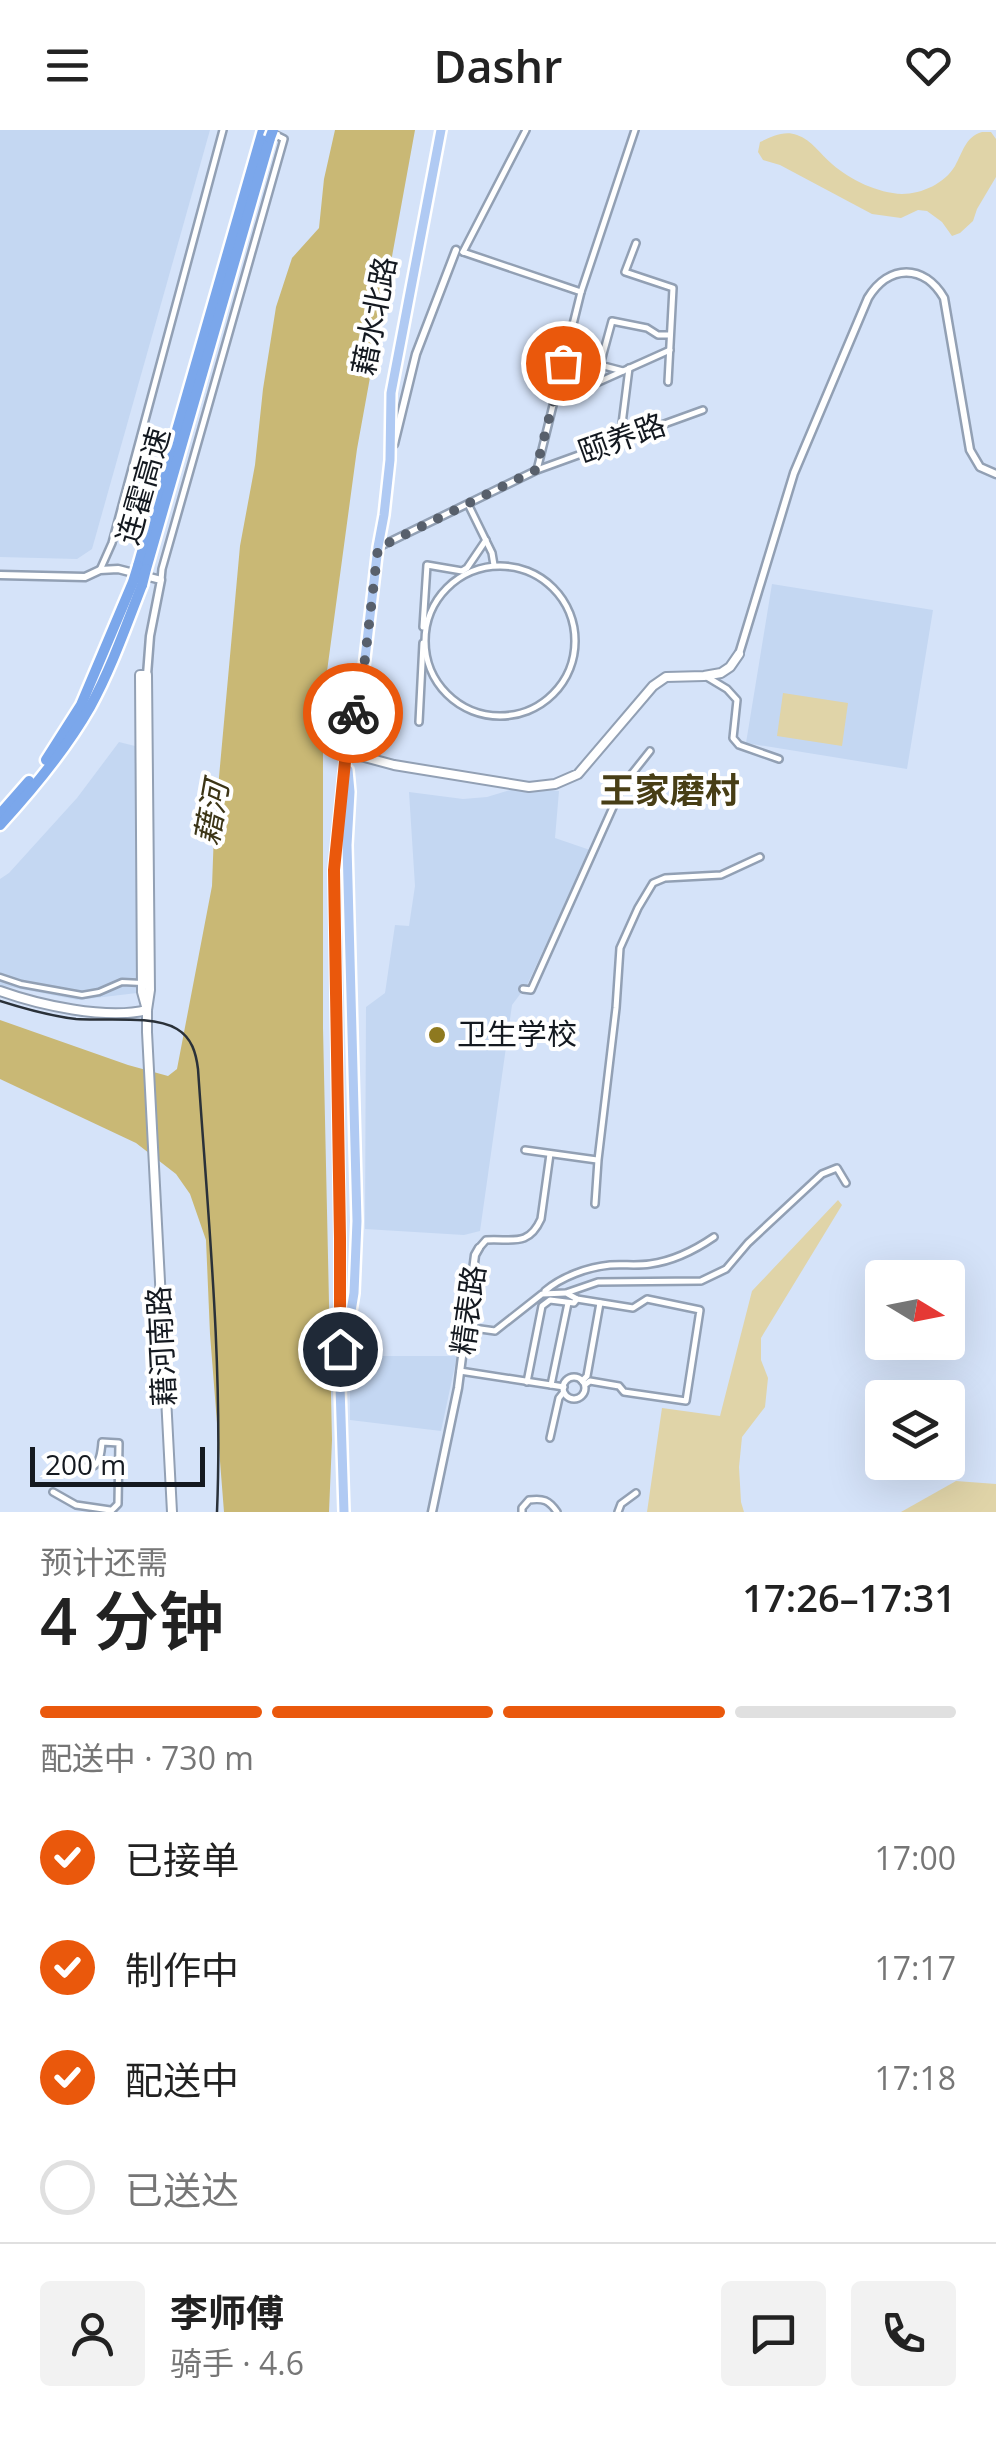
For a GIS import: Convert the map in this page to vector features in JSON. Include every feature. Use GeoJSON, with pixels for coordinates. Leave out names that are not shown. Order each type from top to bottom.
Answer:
{"type":"FeatureCollection","features":[{"type":"Feature","properties":{"kind":"highway","name":"连霍高速"},"geometry":{"type":"LineString","coordinates":[[0,824],[62,749],[91,693],[137,584],[267,133]]}},
{"type":"Feature","properties":{"kind":"highway","name":"连霍高速"},"geometry":{"type":"LineString","coordinates":[[0,814],[42,767],[85,706]]}},
{"type":"Feature","properties":{"kind":"main road","name":"藉水北路"},"geometry":{"type":"LineString","coordinates":[[344,1512],[334,870],[346,752],[364,667],[384,515],[390,460],[390,393],[439,130]]}},
{"type":"Feature","properties":{"kind":"main road","name":"藉水北路"},"geometry":{"type":"LineString","coordinates":[[384,515],[385,392],[439,130]]}},
{"type":"Feature","properties":{"kind":"main road"},"geometry":{"type":"LineString","coordinates":[[346,752],[394,765],[529,787],[554,784],[578,774],[653,686],[666,677],[721,673],[730,668],[739,654]]}},
{"type":"Feature","properties":{"kind":"main road"},"geometry":{"type":"LineString","coordinates":[[140,675],[147,675],[150,990],[146,1010],[142,983],[140,675]]}},
{"type":"Feature","properties":{"kind":"main road","name":"藉水北路"},"geometry":{"type":"LineString","coordinates":[[340,1386],[354,1293],[357,1221],[350,792],[346,752]]}},
{"type":"Feature","properties":{"kind":"main road"},"geometry":{"type":"LineString","coordinates":[[0,991],[71,1009],[134,1014],[146,1010]]}},
{"type":"Feature","properties":{"kind":"main road","name":"藉河南路"},"geometry":{"type":"LineString","coordinates":[[146,1010],[172,1512]]}},
{"type":"Feature","properties":{"kind":"street"},"geometry":{"type":"LineString","coordinates":[[100,570],[112,543],[224,130]]}},
{"type":"Feature","properties":{"kind":"street"},"geometry":{"type":"LineString","coordinates":[[390,460],[416,354],[459,251],[526,130]]}},
{"type":"Feature","properties":{"kind":"street"},"geometry":{"type":"LineString","coordinates":[[536,470],[581,292],[635,130]]}},
{"type":"Feature","properties":{"kind":"street"},"geometry":{"type":"LineString","coordinates":[[147,675],[161,580],[284,138],[267,133]]}},
{"type":"Feature","properties":{"kind":"street"},"geometry":{"type":"LineString","coordinates":[[636,243],[625,272],[673,288],[668,382]]}},
{"type":"Feature","properties":{"kind":"street"},"geometry":{"type":"LineString","coordinates":[[459,251],[581,292]]}},
{"type":"Feature","properties":{"kind":"street"},"geometry":{"type":"LineString","coordinates":[[739,654],[794,474],[868,298],[886,277],[913,272],[937,286],[944,298],[970,450],[980,467],[996,474]]}},
{"type":"Feature","properties":{"kind":"street"},"geometry":{"type":"LineString","coordinates":[[626,369],[600,366],[612,320],[647,328],[658,335],[670,335]]}},
{"type":"Feature","properties":{"kind":"street"},"geometry":{"type":"LineString","coordinates":[[592,385],[670,350]]}},
{"type":"Feature","properties":{"kind":"street"},"geometry":{"type":"LineString","coordinates":[[620,440],[626,369]]}},
{"type":"Feature","properties":{"kind":"street","name":"颐养路"},"geometry":{"type":"LineString","coordinates":[[378,548],[536,470],[703,410]]}},
{"type":"Feature","properties":{"kind":"street"},"geometry":{"type":"LineString","coordinates":[[468,504],[492,553],[494,566]]}},
{"type":"Feature","properties":{"kind":"street"},"geometry":{"type":"LineString","coordinates":[[419,722],[427,566],[462,571],[486,540]]}},
{"type":"Feature","properties":{"kind":"street"},"geometry":{"type":"LineString","coordinates":[[494,566],[522,569],[550,585],[570,612],[575,635],[573,660],[559,689],[534,709],[494,717],[478,714],[450,698],[431,671],[426,648],[428,623],[442,594],[467,574],[494,566]]}},
{"type":"Feature","properties":{"kind":"street"},"geometry":{"type":"LineString","coordinates":[[0,575],[85,576],[118,569],[161,580]]}},
{"type":"Feature","properties":{"kind":"street"},"geometry":{"type":"LineString","coordinates":[[704,676],[727,689],[736,700],[733,738],[739,745],[780,759]]}},
{"type":"Feature","properties":{"kind":"street"},"geometry":{"type":"LineString","coordinates":[[523,990],[531,990],[623,785],[650,751]]}},
{"type":"Feature","properties":{"kind":"street"},"geometry":{"type":"LineString","coordinates":[[595,1204],[620,948],[638,908],[653,882],[721,875],[760,857]]}},
{"type":"Feature","properties":{"kind":"street"},"geometry":{"type":"LineString","coordinates":[[0,977],[82,995],[122,982],[142,983]]}},
{"type":"Feature","properties":{"kind":"street"},"geometry":{"type":"LineString","coordinates":[[525,1150],[598,1160]]}},
{"type":"Feature","properties":{"kind":"street","name":"精表路"},"geometry":{"type":"LineString","coordinates":[[432,1512],[460,1371],[475,1254],[486,1240],[520,1241],[538,1227],[550,1154]]}},
{"type":"Feature","properties":{"kind":"street"},"geometry":{"type":"LineString","coordinates":[[542,1294],[566,1293],[598,1282],[700,1280],[726,1269],[748,1243],[822,1174],[837,1168],[846,1183]]}},
{"type":"Feature","properties":{"kind":"street"},"geometry":{"type":"LineString","coordinates":[[466,1327],[495,1331],[556,1282],[607,1265],[671,1260],[714,1236]]}},
{"type":"Feature","properties":{"kind":"street"},"geometry":{"type":"LineString","coordinates":[[550,1438],[565,1381],[576,1376],[584,1382],[619,1386],[624,1392],[686,1402],[700,1310],[647,1299],[633,1308],[566,1293]]}},
{"type":"Feature","properties":{"kind":"street"},"geometry":{"type":"LineString","coordinates":[[527,1382],[540,1310],[550,1300],[574,1303],[577,1298]]}},
{"type":"Feature","properties":{"kind":"street"},"geometry":{"type":"LineString","coordinates":[[460,1371],[551,1386],[564,1390],[572,1400],[584,1396],[600,1302]]}},
{"type":"Feature","properties":{"kind":"street"},"geometry":{"type":"LineString","coordinates":[[551,1386],[568,1303]]}},
{"type":"Feature","properties":{"kind":"street"},"geometry":{"type":"LineString","coordinates":[[53,1492],[74,1509],[112,1511],[118,1504],[119,1443],[102,1442],[100,1460],[94,1466],[69,1464]]}},
{"type":"Feature","properties":{"kind":"street"},"geometry":{"type":"LineString","coordinates":[[618,1512],[621,1504],[636,1493]]}},
{"type":"Feature","properties":{"kind":"street"},"geometry":{"type":"LineString","coordinates":[[522,1512],[529,1500],[542,1498],[557,1512]]}},
{"type":"Feature","properties":{"kind":"shaded area"},"geometry":{"type":"Polygon","coordinates":[[[0,130],[210,130],[92,549],[77,559],[0,557],[0,130]]]}},
{"type":"Feature","properties":{"kind":"shaded area"},"geometry":{"type":"Polygon","coordinates":[[[335,130],[415,130],[357,449],[323,701],[323,1028],[332,1440],[329,1512],[224,1512],[206,1240],[190,1194],[176,1174],[136,1143],[0,1079],[0,1020],[128,1065],[168,1076],[177,1069],[212,886],[240,546],[276,307],[292,258],[319,228],[335,130]]]}},
{"type":"Feature","properties":{"kind":"shaded area"},"geometry":{"type":"Polygon","coordinates":[[[982,132],[991,132],[996,139],[996,177],[973,221],[952,236],[927,211],[918,210],[901,218],[872,214],[780,165],[763,160],[758,152],[760,142],[792,134],[807,140],[839,170],[856,180],[902,194],[925,190],[945,178],[968,141],[982,132]]]}},
{"type":"Feature","properties":{"kind":"shaded area"},"geometry":{"type":"Polygon","coordinates":[[[772,584],[933,610],[907,769],[746,743],[772,584]]]}},
{"type":"Feature","properties":{"kind":"shaded area"},"geometry":{"type":"Polygon","coordinates":[[[783,693],[848,703],[842,746],[777,736],[783,693]]]}},
{"type":"Feature","properties":{"kind":"shaded area"},"geometry":{"type":"Polygon","coordinates":[[[119,742],[135,746],[137,993],[78,1000],[0,985],[0,879],[77,798],[119,742]]]}},
{"type":"Feature","properties":{"kind":"shaded area","name":"卫生学校"},"geometry":{"type":"Polygon","coordinates":[[[517,788],[559,791],[555,838],[590,850],[527,985],[512,1005],[480,1231],[464,1235],[365,1229],[366,1007],[385,993],[395,925],[409,926],[415,886],[409,792],[463,799],[517,788]]]}},
{"type":"Feature","properties":{"kind":"shaded area"},"geometry":{"type":"Polygon","coordinates":[[[838,1200],[842,1205],[761,1338],[761,1360],[768,1378],[765,1407],[742,1437],[739,1467],[744,1512],[647,1512],[662,1408],[720,1416],[752,1291],[838,1200]]]}},
{"type":"Feature","properties":{"kind":"shaded area"},"geometry":{"type":"Polygon","coordinates":[[[350,1356],[457,1356],[441,1431],[350,1420],[350,1356]]]}},
{"type":"Feature","properties":{"kind":"shaded area"},"geometry":{"type":"Polygon","coordinates":[[[956,1481],[996,1484],[996,1512],[901,1512],[956,1481]]]}},
{"type":"Feature","properties":{"kind":"tram line"},"geometry":{"type":"LineString","coordinates":[[0,1001],[76,1019],[155,1022],[177,1029],[192,1046],[198,1069],[214,1290],[217,1512]]}},
{"type":"Feature","properties":{"kind":"way so far"},"geometry":{"type":"LineString","coordinates":[[353,713],[364,667],[378,548],[536,470],[563,363]]}},
{"type":"Feature","properties":{"kind":"place","name":"卫生学校"},"geometry":{"type":"Point","coordinates":[437,1035]}},
{"type":"Feature","properties":{"kind":"district","name":"王家磨村"},"geometry":{"type":"Point","coordinates":[670,791]}},
{"type":"Feature","properties":{"kind":"route"},"geometry":{"type":"LineString","coordinates":[[340,1349],[334,870],[353,713]]}},
{"type":"Feature","properties":{"kind":"water label","name":"藉河"},"geometry":{"type":"Point","coordinates":[212,813]}}]}
